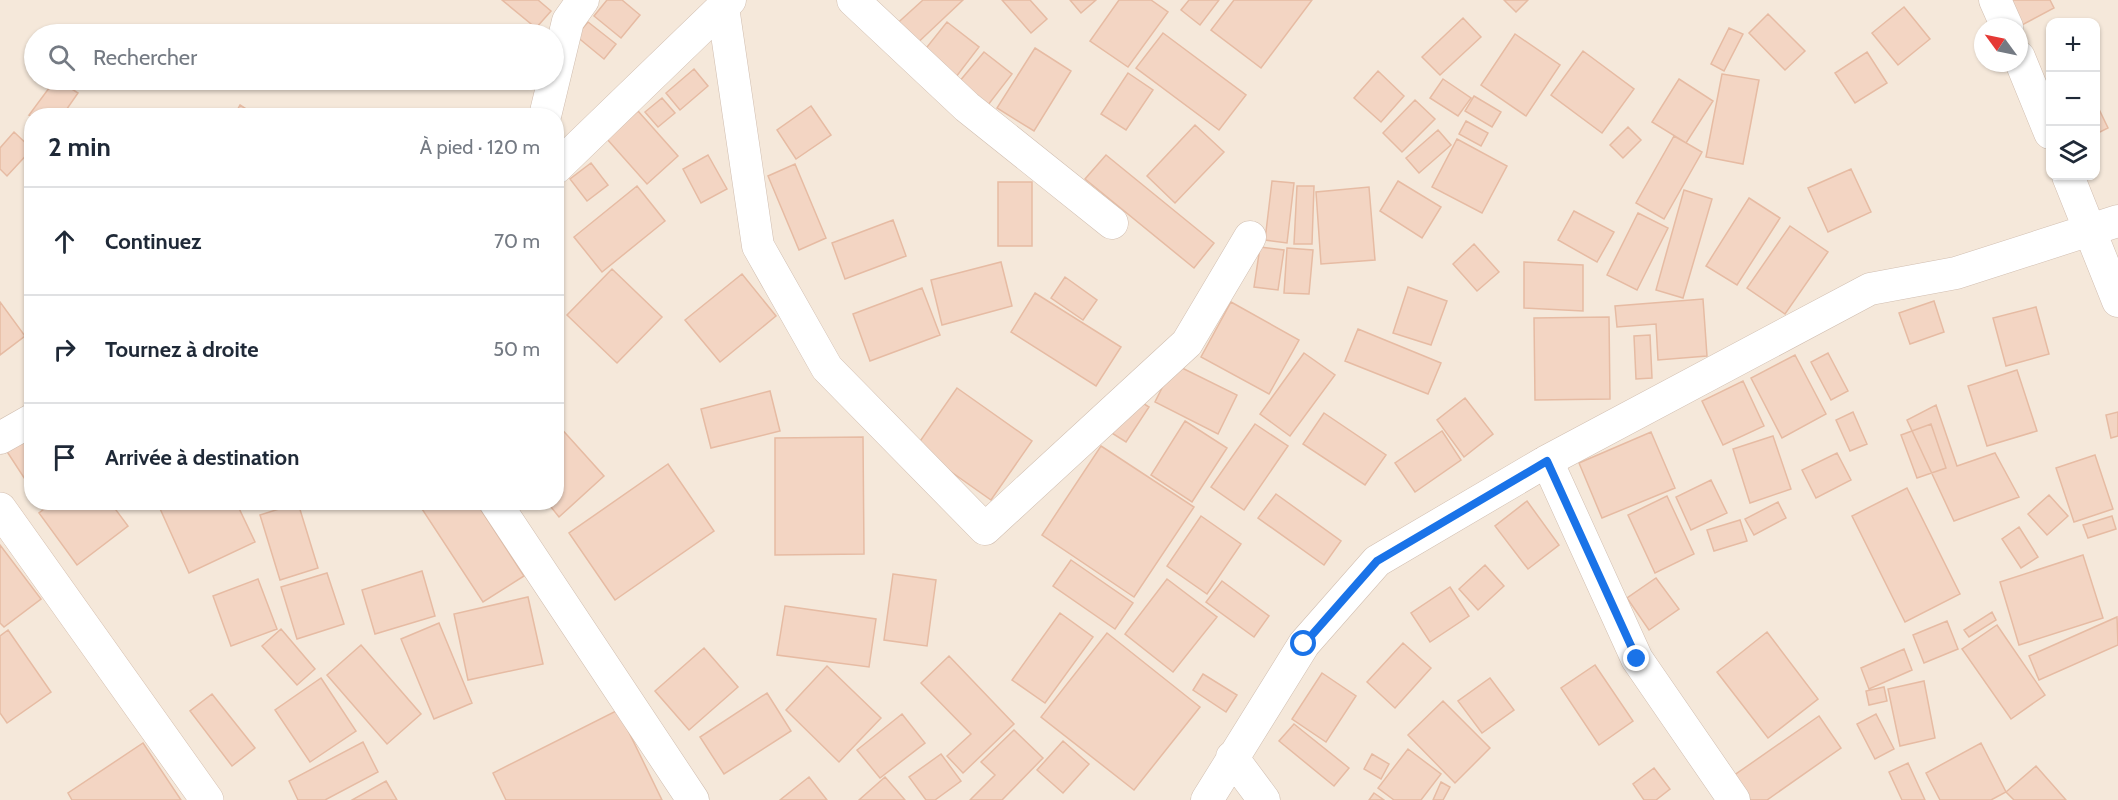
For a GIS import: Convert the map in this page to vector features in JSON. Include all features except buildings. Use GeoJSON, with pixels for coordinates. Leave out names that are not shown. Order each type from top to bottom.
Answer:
{"type":"FeatureCollection","features":[{"type":"Feature","properties":{"kind":"street"},"geometry":{"type":"LineString","coordinates":[[564,38],[568,21],[584,0]]}},
{"type":"Feature","properties":{"kind":"street"},"geometry":{"type":"LineString","coordinates":[[853,0],[967,107],[1112,223]]}},
{"type":"Feature","properties":{"kind":"street"},"geometry":{"type":"LineString","coordinates":[[1995,0],[2003,18]]}},
{"type":"Feature","properties":{"kind":"street"},"geometry":{"type":"LineString","coordinates":[[564,160],[727,4]]}},
{"type":"Feature","properties":{"kind":"street"},"geometry":{"type":"LineString","coordinates":[[727,4],[758,246],[826,368],[985,529],[1187,343],[1250,237]]}},
{"type":"Feature","properties":{"kind":"street"},"geometry":{"type":"LineString","coordinates":[[2025,72],[2047,126]]}},
{"type":"Feature","properties":{"kind":"street"},"geometry":{"type":"LineString","coordinates":[[547,108],[551,90]]}},
{"type":"Feature","properties":{"kind":"street"},"geometry":{"type":"LineString","coordinates":[[2071,180],[2104,225],[2118,301]]}},
{"type":"Feature","properties":{"kind":"street"},"geometry":{"type":"LineString","coordinates":[[1207,800],[1304,644],[1377,561],[1547,461],[1870,289],[1956,273],[2104,225]]}},
{"type":"Feature","properties":{"kind":"street"},"geometry":{"type":"LineString","coordinates":[[0,438],[24,424]]}},
{"type":"Feature","properties":{"kind":"street"},"geometry":{"type":"LineString","coordinates":[[1547,461],[1637,659],[1734,800]]}},
{"type":"Feature","properties":{"kind":"street"},"geometry":{"type":"LineString","coordinates":[[0,509],[207,800]]}},
{"type":"Feature","properties":{"kind":"street"},"geometry":{"type":"LineString","coordinates":[[500,510],[693,800]]}},
{"type":"Feature","properties":{"kind":"street"},"geometry":{"type":"LineString","coordinates":[[1232,757],[1264,800]]}},
{"type":"Feature","properties":{"kind":"shaded area"},"geometry":{"type":"Polygon","coordinates":[[[0,0],[2118,0],[2118,800],[0,800],[0,0]]]}},
{"type":"Feature","properties":{"kind":"route"},"geometry":{"type":"LineString","coordinates":[[1304,644],[1377,561],[1547,461],[1637,659]]}}]}
